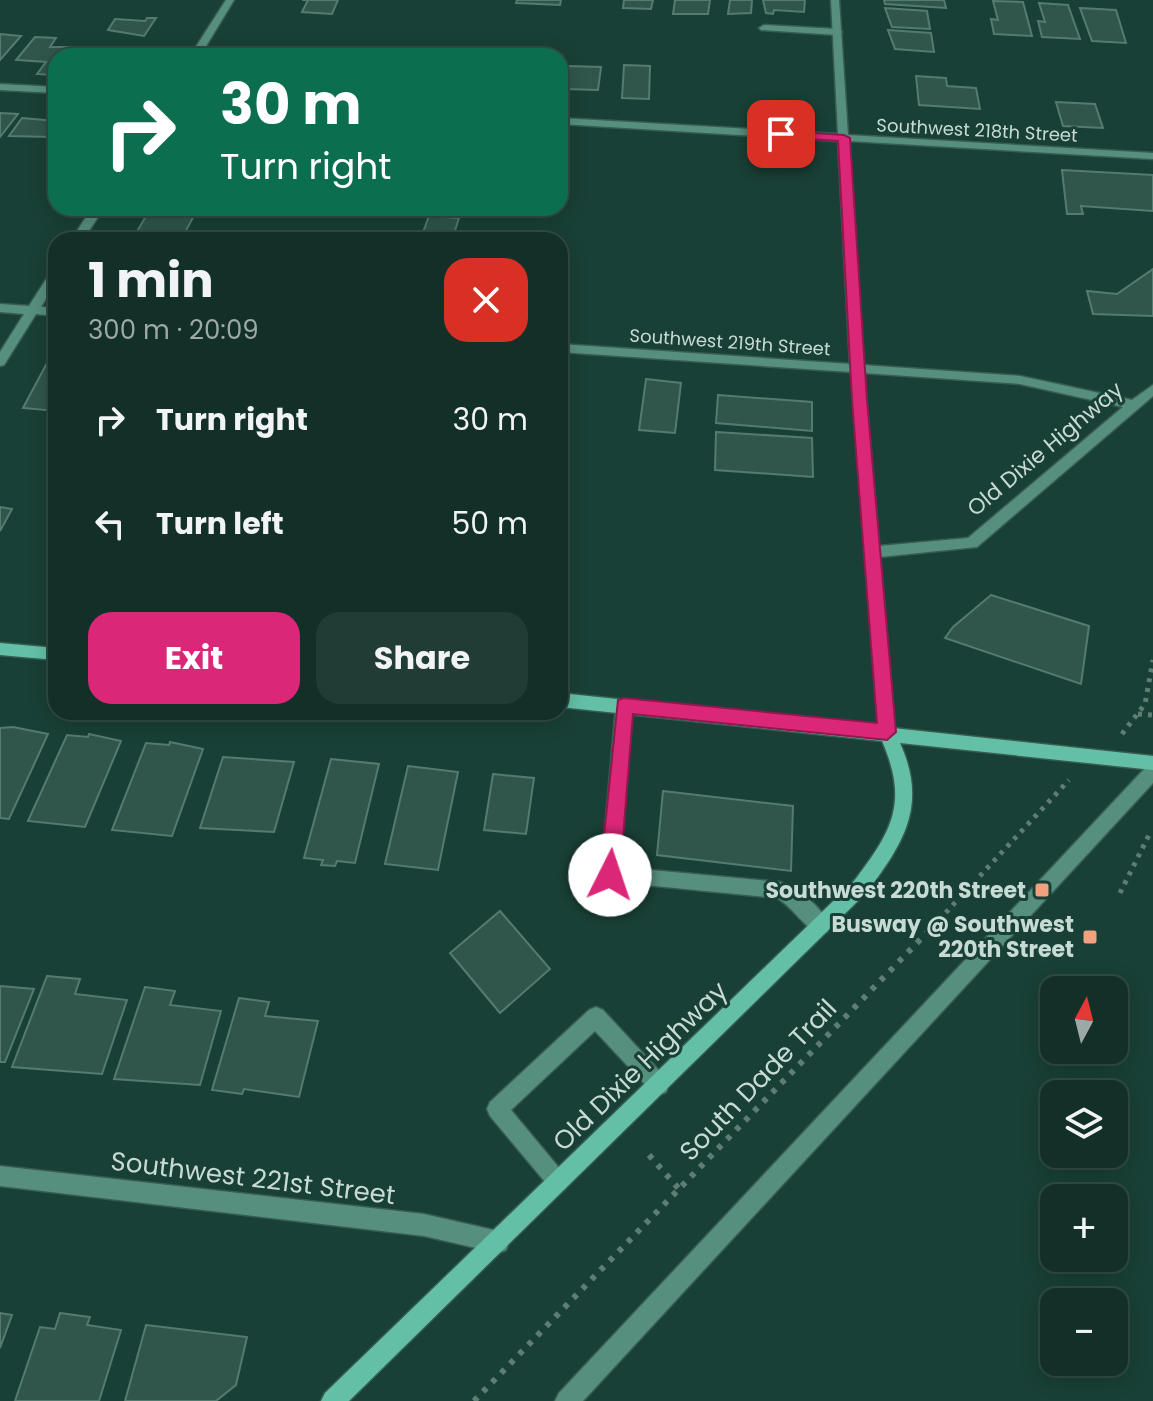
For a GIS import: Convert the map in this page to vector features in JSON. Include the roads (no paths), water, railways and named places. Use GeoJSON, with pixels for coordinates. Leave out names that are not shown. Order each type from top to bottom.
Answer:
{"type":"FeatureCollection","features":[{"type":"Feature","properties":{"kind":"street"},"geometry":{"type":"LineString","coordinates":[[200,48],[230,0]]}},
{"type":"Feature","properties":{"kind":"street"},"geometry":{"type":"LineString","coordinates":[[835,0],[857,369],[887,732]]}},
{"type":"Feature","properties":{"kind":"street"},"geometry":{"type":"LineString","coordinates":[[764,28],[837,32]]}},
{"type":"Feature","properties":{"kind":"street"},"geometry":{"type":"LineString","coordinates":[[0,87],[48,90]]}},
{"type":"Feature","properties":{"kind":"street","name":"Southwest 218th Street"},"geometry":{"type":"LineString","coordinates":[[568,121],[1153,156]]}},
{"type":"Feature","properties":{"kind":"street"},"geometry":{"type":"LineString","coordinates":[[0,362],[48,285]]}},
{"type":"Feature","properties":{"kind":"street"},"geometry":{"type":"LineString","coordinates":[[0,308],[48,311]]}},
{"type":"Feature","properties":{"kind":"street","name":"Southwest 219th Street"},"geometry":{"type":"LineString","coordinates":[[568,349],[1020,380],[1134,405]]}},
{"type":"Feature","properties":{"kind":"street","name":"Old Dixie Highway"},"geometry":{"type":"LineString","coordinates":[[871,552],[972,543],[1153,389]]}},
{"type":"Feature","properties":{"kind":"street"},"geometry":{"type":"LineString","coordinates":[[0,649],[48,653]]}},
{"type":"Feature","properties":{"kind":"street"},"geometry":{"type":"LineString","coordinates":[[568,701],[887,732],[1153,763]]}},
{"type":"Feature","properties":{"kind":"street"},"geometry":{"type":"LineString","coordinates":[[624,706],[610,875],[780,890],[795,899],[821,926]]}},
{"type":"Feature","properties":{"kind":"street","name":"Old Dixie Highway"},"geometry":{"type":"LineString","coordinates":[[333,1401],[860,887],[892,845],[900,822],[904,778],[887,732]]}},
{"type":"Feature","properties":{"kind":"street"},"geometry":{"type":"LineString","coordinates":[[567,1401],[1153,771]]}},
{"type":"Feature","properties":{"kind":"street"},"geometry":{"type":"LineString","coordinates":[[558,1182],[497,1109],[596,1017],[659,1085]]}},
{"type":"Feature","properties":{"kind":"street","name":"Southwest 221st Street"},"geometry":{"type":"LineString","coordinates":[[0,1176],[424,1225],[498,1242]]}},
{"type":"Feature","properties":{"kind":"place","name":"Southwest 220th Street"},"geometry":{"type":"Point","coordinates":[1042,890]}},
{"type":"Feature","properties":{"kind":"place","name":"Busway @ Southwest 220th Street"},"geometry":{"type":"Point","coordinates":[1090,937]}}]}
